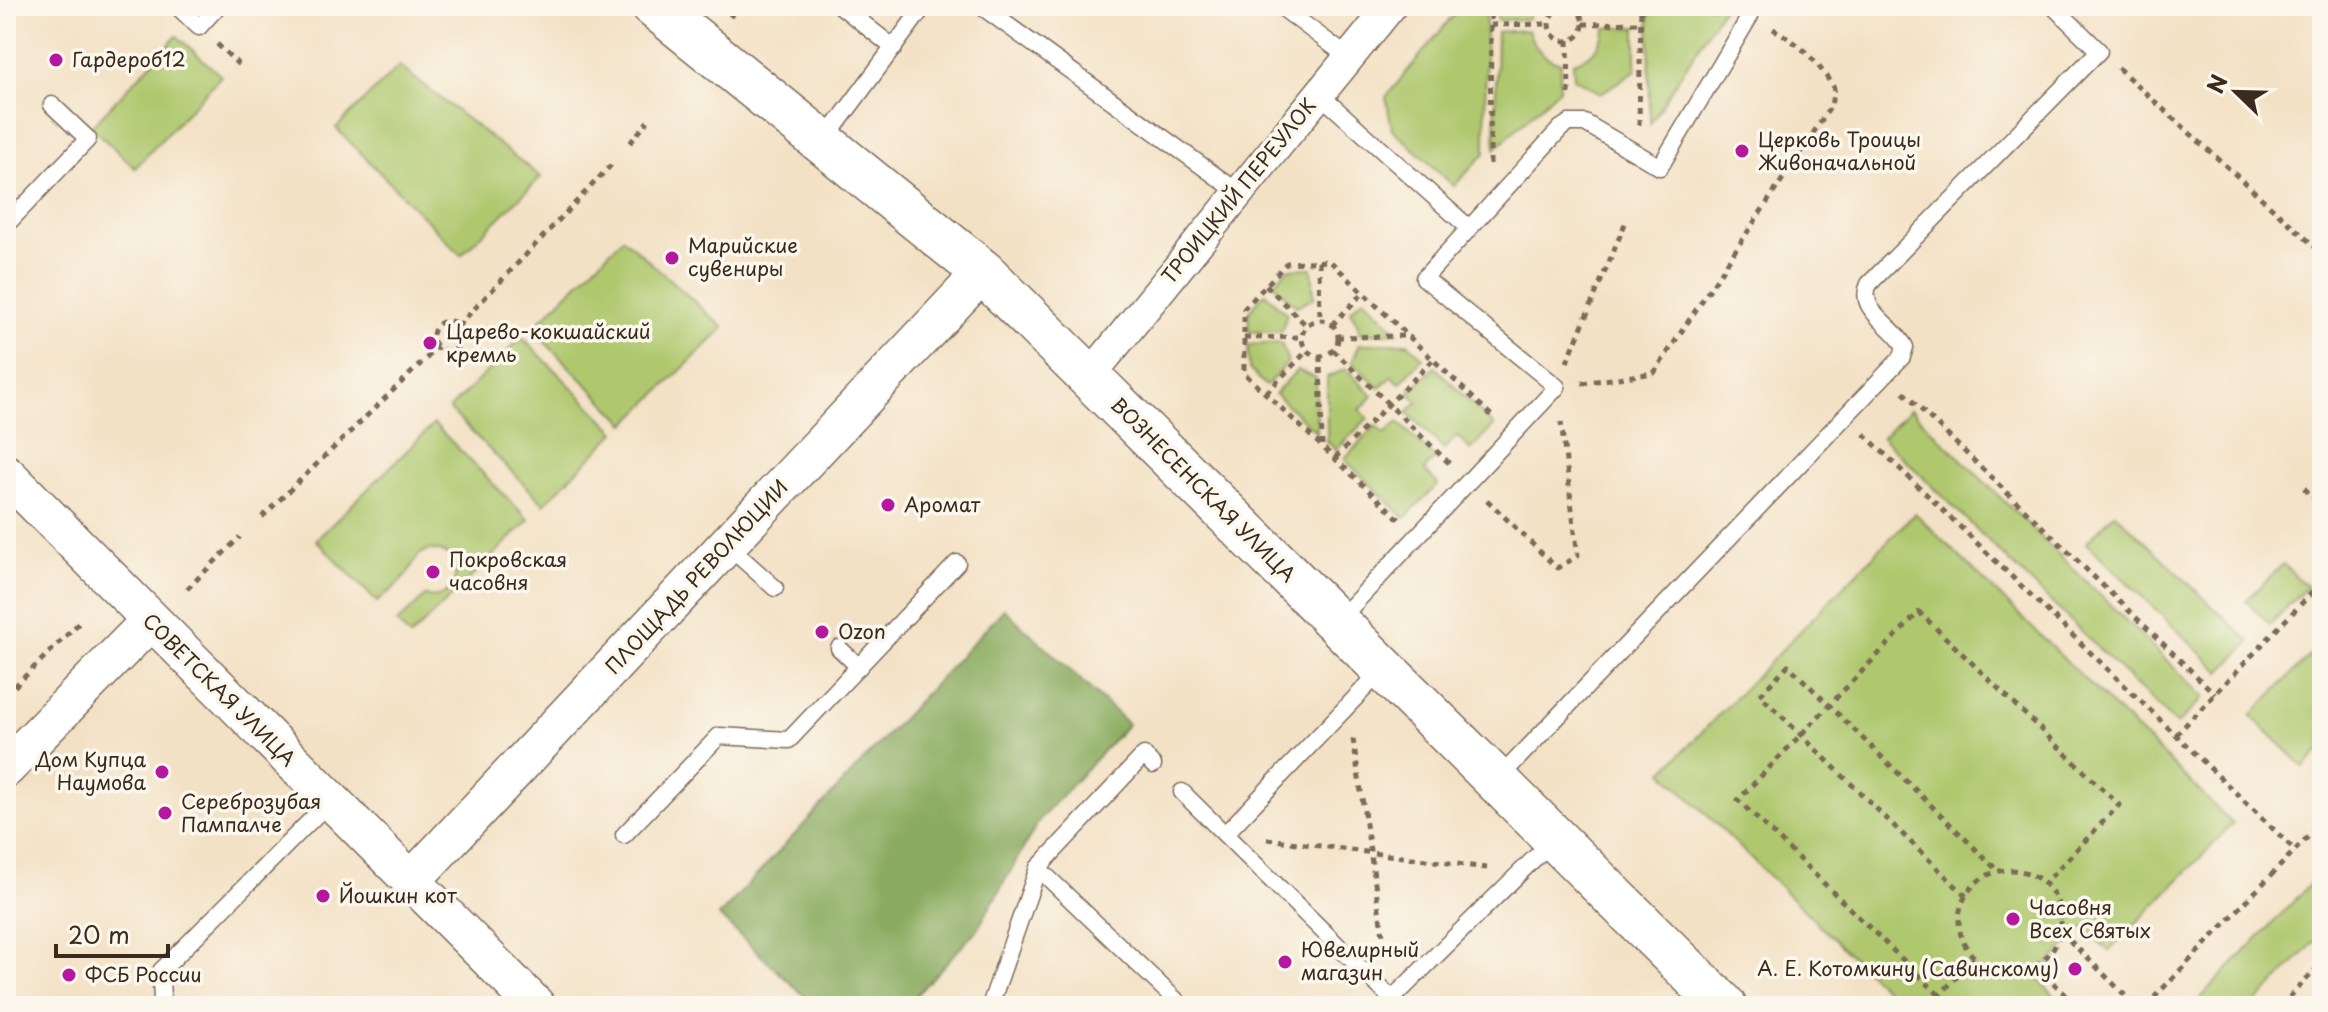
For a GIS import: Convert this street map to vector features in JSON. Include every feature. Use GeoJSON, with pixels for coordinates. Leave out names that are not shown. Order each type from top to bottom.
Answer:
{"type":"FeatureCollection","features":[{"type":"Feature","properties":{"kind":"main road","name":"ВОЗНЕСЕНСКАЯ УЛИЦА"},"geometry":{"type":"LineString","coordinates":[[654,6],[983,272],[1724,1006]]}},
{"type":"Feature","properties":{"kind":"street","name":"ТРОИЦКИЙ ПЕРЕУЛОК"},"geometry":{"type":"LineString","coordinates":[[1089,377],[1391,6]]}},
{"type":"Feature","properties":{"kind":"street","name":"ПЛОЩАДЬ РЕВОЛЮЦИИ"},"geometry":{"type":"LineString","coordinates":[[411,881],[983,272]]}},
{"type":"Feature","properties":{"kind":"street","name":"СОВЕТСКАЯ УЛИЦА"},"geometry":{"type":"LineString","coordinates":[[6,474],[536,1006]]}},
{"type":"Feature","properties":{"kind":"street"},"geometry":{"type":"LineString","coordinates":[[6,768],[150,621]]}},
{"type":"Feature","properties":{"kind":"lane"},"geometry":{"type":"LineString","coordinates":[[177,6],[199,27],[218,6]]}},
{"type":"Feature","properties":{"kind":"lane"},"geometry":{"type":"LineString","coordinates":[[841,6],[894,48]]}},
{"type":"Feature","properties":{"kind":"lane"},"geometry":{"type":"LineString","coordinates":[[823,142],[924,6]]}},
{"type":"Feature","properties":{"kind":"lane"},"geometry":{"type":"LineString","coordinates":[[981,6],[1238,192]]}},
{"type":"Feature","properties":{"kind":"lane"},"geometry":{"type":"LineString","coordinates":[[1280,6],[1348,57]]}},
{"type":"Feature","properties":{"kind":"lane"},"geometry":{"type":"LineString","coordinates":[[1497,780],[1902,357],[1905,347],[1901,339],[1866,304],[1864,293],[1869,284],[2099,51],[2053,6]]}},
{"type":"Feature","properties":{"kind":"lane"},"geometry":{"type":"LineString","coordinates":[[1336,623],[1557,387],[1424,278],[1561,128],[1569,123],[1585,123],[1660,167],[1750,11]]}},
{"type":"Feature","properties":{"kind":"lane"},"geometry":{"type":"LineString","coordinates":[[1318,93],[1469,228]]}},
{"type":"Feature","properties":{"kind":"lane"},"geometry":{"type":"LineString","coordinates":[[6,225],[88,139],[52,105]]}},
{"type":"Feature","properties":{"kind":"lane"},"geometry":{"type":"LineString","coordinates":[[727,545],[775,588]]}},
{"type":"Feature","properties":{"kind":"lane"},"geometry":{"type":"LineString","coordinates":[[624,835],[719,736],[789,740],[957,563]]}},
{"type":"Feature","properties":{"kind":"lane"},"geometry":{"type":"LineString","coordinates":[[839,648],[859,667]]}},
{"type":"Feature","properties":{"kind":"lane"},"geometry":{"type":"LineString","coordinates":[[1225,834],[1383,669]]}},
{"type":"Feature","properties":{"kind":"lane"},"geometry":{"type":"LineString","coordinates":[[990,1006],[1038,868],[1144,755],[1153,765]]}},
{"type":"Feature","properties":{"kind":"lane"},"geometry":{"type":"LineString","coordinates":[[1182,792],[1396,1003],[1554,838]]}},
{"type":"Feature","properties":{"kind":"lane"},"geometry":{"type":"LineString","coordinates":[[162,1006],[161,971],[330,801]]}},
{"type":"Feature","properties":{"kind":"lane"},"geometry":{"type":"LineString","coordinates":[[1038,868],[1182,1006]]}},
{"type":"Feature","properties":{"kind":"path"},"geometry":{"type":"LineString","coordinates":[[730,18],[738,6]]}},
{"type":"Feature","properties":{"kind":"path"},"geometry":{"type":"LineString","coordinates":[[1490,205],[1491,6]]}},
{"type":"Feature","properties":{"kind":"path"},"geometry":{"type":"LineString","coordinates":[[1567,6],[1578,11],[1583,24],[1580,33],[1568,40],[1557,37],[1550,24],[1553,13],[1567,6]]}},
{"type":"Feature","properties":{"kind":"path"},"geometry":{"type":"LineString","coordinates":[[1639,154],[1641,6]]}},
{"type":"Feature","properties":{"kind":"path"},"geometry":{"type":"LineString","coordinates":[[1557,387],[1654,373],[1831,106],[1834,88],[1799,43],[1750,11]]}},
{"type":"Feature","properties":{"kind":"path"},"geometry":{"type":"LineString","coordinates":[[1583,24],[1641,23]]}},
{"type":"Feature","properties":{"kind":"path"},"geometry":{"type":"LineString","coordinates":[[1491,25],[1550,24]]}},
{"type":"Feature","properties":{"kind":"path"},"geometry":{"type":"LineString","coordinates":[[1568,40],[1569,123]]}},
{"type":"Feature","properties":{"kind":"path"},"geometry":{"type":"LineString","coordinates":[[2099,51],[2322,253]]}},
{"type":"Feature","properties":{"kind":"path"},"geometry":{"type":"LineString","coordinates":[[630,143],[648,121]]}},
{"type":"Feature","properties":{"kind":"path"},"geometry":{"type":"LineString","coordinates":[[458,326],[614,162]]}},
{"type":"Feature","properties":{"kind":"path"},"geometry":{"type":"LineString","coordinates":[[1319,261],[1320,320]]}},
{"type":"Feature","properties":{"kind":"path"},"geometry":{"type":"LineString","coordinates":[[1417,536],[1244,373],[1244,309],[1266,285],[1287,263],[1330,261],[1512,435]]}},
{"type":"Feature","properties":{"kind":"path"},"geometry":{"type":"LineString","coordinates":[[1266,285],[1307,326]]}},
{"type":"Feature","properties":{"kind":"path"},"geometry":{"type":"LineString","coordinates":[[1332,325],[1363,293]]}},
{"type":"Feature","properties":{"kind":"path"},"geometry":{"type":"LineString","coordinates":[[1320,320],[1332,325],[1337,337],[1333,350],[1320,356],[1307,351],[1302,337],[1307,326],[1320,320]]}},
{"type":"Feature","properties":{"kind":"path"},"geometry":{"type":"LineString","coordinates":[[444,322],[458,326],[463,334],[458,347],[450,351],[438,347],[433,338],[436,328],[444,322]]}},
{"type":"Feature","properties":{"kind":"path"},"geometry":{"type":"LineString","coordinates":[[1337,337],[1408,336]]}},
{"type":"Feature","properties":{"kind":"path"},"geometry":{"type":"LineString","coordinates":[[1244,338],[1302,337]]}},
{"type":"Feature","properties":{"kind":"path"},"geometry":{"type":"LineString","coordinates":[[262,517],[438,347]]}},
{"type":"Feature","properties":{"kind":"path"},"geometry":{"type":"LineString","coordinates":[[1333,350],[1557,568]]}},
{"type":"Feature","properties":{"kind":"path"},"geometry":{"type":"LineString","coordinates":[[1266,393],[1307,351]]}},
{"type":"Feature","properties":{"kind":"path"},"geometry":{"type":"LineString","coordinates":[[1320,356],[1322,446]]}},
{"type":"Feature","properties":{"kind":"path"},"geometry":{"type":"LineString","coordinates":[[1335,458],[1433,360]]}},
{"type":"Feature","properties":{"kind":"path"},"geometry":{"type":"LineString","coordinates":[[1885,375],[2215,694]]}},
{"type":"Feature","properties":{"kind":"path"},"geometry":{"type":"LineString","coordinates":[[1846,416],[2295,850]]}},
{"type":"Feature","properties":{"kind":"path"},"geometry":{"type":"LineString","coordinates":[[2304,488],[2322,506]]}},
{"type":"Feature","properties":{"kind":"path"},"geometry":{"type":"LineString","coordinates":[[187,589],[240,537]]}},
{"type":"Feature","properties":{"kind":"path"},"geometry":{"type":"LineString","coordinates":[[2176,735],[2322,582]]}},
{"type":"Feature","properties":{"kind":"path"},"geometry":{"type":"LineString","coordinates":[[1939,995],[1738,800],[1919,612],[2119,805],[2045,883]]}},
{"type":"Feature","properties":{"kind":"path"},"geometry":{"type":"LineString","coordinates":[[6,695],[80,622]]}},
{"type":"Feature","properties":{"kind":"path"},"geometry":{"type":"LineString","coordinates":[[1966,896],[1760,695],[1788,665],[1998,871]]}},
{"type":"Feature","properties":{"kind":"path"},"geometry":{"type":"LineString","coordinates":[[1348,705],[1396,1003]]}},
{"type":"Feature","properties":{"kind":"path"},"geometry":{"type":"LineString","coordinates":[[2146,1006],[2322,822]]}},
{"type":"Feature","properties":{"kind":"path"},"geometry":{"type":"LineString","coordinates":[[2314,830],[2322,837]]}},
{"type":"Feature","properties":{"kind":"path"},"geometry":{"type":"LineString","coordinates":[[1225,834],[1520,872]]}},
{"type":"Feature","properties":{"kind":"path"},"geometry":{"type":"LineString","coordinates":[[1998,871],[2025,872],[2045,883],[2056,897],[2062,914],[2061,932],[2052,951],[2036,966],[2023,971],[2006,973],[1988,968],[1965,945],[1959,929],[1960,910],[1966,896],[1975,884],[1998,871]]}},
{"type":"Feature","properties":{"kind":"path"},"geometry":{"type":"LineString","coordinates":[[2061,932],[2136,1006]]}},
{"type":"Feature","properties":{"kind":"path"},"geometry":{"type":"LineString","coordinates":[[1929,1006],[1975,958]]}},
{"type":"Feature","properties":{"kind":"path"},"geometry":{"type":"LineString","coordinates":[[2281,1006],[2322,963]]}},
{"type":"Feature","properties":{"kind":"path"},"geometry":{"type":"LineString","coordinates":[[2036,966],[2077,1006]]}},
{"type":"Feature","properties":{"kind":"green space"},"geometry":{"type":"Polygon","coordinates":[[[1461,6],[1486,6],[1485,153],[1454,186],[1392,129],[1386,97],[1461,6]]]}},
{"type":"Feature","properties":{"kind":"green space"},"geometry":{"type":"Polygon","coordinates":[[[1497,6],[1532,6],[1528,19],[1497,20],[1497,6]]]}},
{"type":"Feature","properties":{"kind":"green space"},"geometry":{"type":"Polygon","coordinates":[[[1649,6],[1724,6],[1650,124],[1649,6]]]}},
{"type":"Feature","properties":{"kind":"green space"},"geometry":{"type":"Polygon","coordinates":[[[1636,27],[1636,70],[1601,93],[1574,78],[1573,62],[1595,50],[1606,28],[1636,27]]]}},
{"type":"Feature","properties":{"kind":"green space"},"geometry":{"type":"Polygon","coordinates":[[[1528,30],[1540,51],[1561,63],[1559,89],[1495,149],[1497,32],[1528,30]]]}},
{"type":"Feature","properties":{"kind":"green space"},"geometry":{"type":"Polygon","coordinates":[[[177,36],[221,76],[135,168],[91,127],[177,36]]]}},
{"type":"Feature","properties":{"kind":"green space"},"geometry":{"type":"Polygon","coordinates":[[[399,66],[541,177],[461,255],[336,128],[399,66]]]}},
{"type":"Feature","properties":{"kind":"green space"},"geometry":{"type":"Polygon","coordinates":[[[623,238],[724,328],[626,424],[532,329],[623,238]]]}},
{"type":"Feature","properties":{"kind":"green space"},"geometry":{"type":"Polygon","coordinates":[[[1312,268],[1314,298],[1296,306],[1273,284],[1288,269],[1312,268]]]}},
{"type":"Feature","properties":{"kind":"green space"},"geometry":{"type":"Polygon","coordinates":[[[1265,293],[1287,314],[1281,332],[1249,332],[1249,311],[1265,293]]]}},
{"type":"Feature","properties":{"kind":"green space"},"geometry":{"type":"Polygon","coordinates":[[[1364,298],[1398,332],[1360,334],[1350,311],[1364,298]]]}},
{"type":"Feature","properties":{"kind":"green space"},"geometry":{"type":"Polygon","coordinates":[[[522,337],[616,432],[544,504],[449,409],[522,337]]]}},
{"type":"Feature","properties":{"kind":"green space"},"geometry":{"type":"Polygon","coordinates":[[[1281,343],[1288,362],[1266,386],[1249,369],[1248,345],[1281,343]]]}},
{"type":"Feature","properties":{"kind":"green space"},"geometry":{"type":"Polygon","coordinates":[[[1408,343],[1423,358],[1400,383],[1392,376],[1380,388],[1352,362],[1360,344],[1408,343]]]}},
{"type":"Feature","properties":{"kind":"green space"},"geometry":{"type":"Polygon","coordinates":[[[1435,367],[1494,426],[1471,450],[1457,436],[1444,449],[1407,412],[1418,402],[1409,392],[1435,367]]]}},
{"type":"Feature","properties":{"kind":"green space"},"geometry":{"type":"Polygon","coordinates":[[[1346,369],[1373,396],[1360,410],[1368,418],[1336,450],[1327,441],[1327,377],[1346,369]]]}},
{"type":"Feature","properties":{"kind":"green space"},"geometry":{"type":"Polygon","coordinates":[[[1297,370],[1316,378],[1317,433],[1275,394],[1297,370]]]}},
{"type":"Feature","properties":{"kind":"green space"},"geometry":{"type":"Polygon","coordinates":[[[1910,409],[2204,697],[2177,725],[1882,437],[1910,409]]]}},
{"type":"Feature","properties":{"kind":"green space"},"geometry":{"type":"Polygon","coordinates":[[[1398,422],[1435,458],[1424,470],[1438,484],[1405,518],[1344,459],[1376,426],[1385,434],[1398,422]]]}},
{"type":"Feature","properties":{"kind":"green space"},"geometry":{"type":"Polygon","coordinates":[[[434,424],[529,520],[410,637],[397,623],[425,596],[438,596],[453,584],[454,565],[449,557],[441,551],[422,553],[402,580],[377,602],[316,540],[434,424]]]}},
{"type":"Feature","properties":{"kind":"green space"},"geometry":{"type":"Polygon","coordinates":[[[1915,513],[2233,824],[2109,951],[2084,927],[2036,977],[2061,1002],[2057,1006],[1902,1006],[1663,772],[1915,513]]]}},
{"type":"Feature","properties":{"kind":"green space"},"geometry":{"type":"Polygon","coordinates":[[[2115,513],[2250,642],[2221,672],[2086,543],[2115,513]]]}},
{"type":"Feature","properties":{"kind":"green space"},"geometry":{"type":"Polygon","coordinates":[[[2283,564],[2307,587],[2270,624],[2246,601],[2283,564]]]}},
{"type":"Feature","properties":{"kind":"green space"},"geometry":{"type":"Polygon","coordinates":[[[1004,609],[1128,724],[1040,819],[977,930],[906,1006],[815,1006],[719,916],[1004,609]]]}},
{"type":"Feature","properties":{"kind":"green space"},"geometry":{"type":"Polygon","coordinates":[[[2322,643],[2322,748],[2304,767],[2251,716],[2322,643]]]}},
{"type":"Feature","properties":{"kind":"green space"},"geometry":{"type":"Polygon","coordinates":[[[2314,880],[2322,888],[2322,934],[2253,1006],[2193,1006],[2314,880]]]}},
{"type":"Feature","properties":{"kind":"place","name":"Гардероб12"},"geometry":{"type":"Point","coordinates":[56,60]}},
{"type":"Feature","properties":{"kind":"place","name":"Церковь Троицы Живоначальной"},"geometry":{"type":"Point","coordinates":[1742,151]}},
{"type":"Feature","properties":{"kind":"place","name":"Марийские сувениры"},"geometry":{"type":"Point","coordinates":[672,258]}},
{"type":"Feature","properties":{"kind":"place","name":"Царево-кокшайский кремль"},"geometry":{"type":"Point","coordinates":[430,343]}},
{"type":"Feature","properties":{"kind":"place","name":"Аромат"},"geometry":{"type":"Point","coordinates":[888,505]}},
{"type":"Feature","properties":{"kind":"place","name":"Покровская часовня"},"geometry":{"type":"Point","coordinates":[433,572]}},
{"type":"Feature","properties":{"kind":"place","name":"Ozon"},"geometry":{"type":"Point","coordinates":[822,632]}},
{"type":"Feature","properties":{"kind":"place","name":"Дом Купца Наумова"},"geometry":{"type":"Point","coordinates":[162,772]}},
{"type":"Feature","properties":{"kind":"place","name":"Сереброзубая Пампалче"},"geometry":{"type":"Point","coordinates":[165,813]}},
{"type":"Feature","properties":{"kind":"place","name":"Йошкин кот"},"geometry":{"type":"Point","coordinates":[323,896]}},
{"type":"Feature","properties":{"kind":"place","name":"Часовня Всех Святых"},"geometry":{"type":"Point","coordinates":[2013,919]}},
{"type":"Feature","properties":{"kind":"place","name":"Ювелирный магазин"},"geometry":{"type":"Point","coordinates":[1285,962]}},
{"type":"Feature","properties":{"kind":"place","name":"А. Е. Котомкину (Савинскому)"},"geometry":{"type":"Point","coordinates":[2075,969]}},
{"type":"Feature","properties":{"kind":"place","name":"ФСБ России"},"geometry":{"type":"Point","coordinates":[69,975]}}]}
